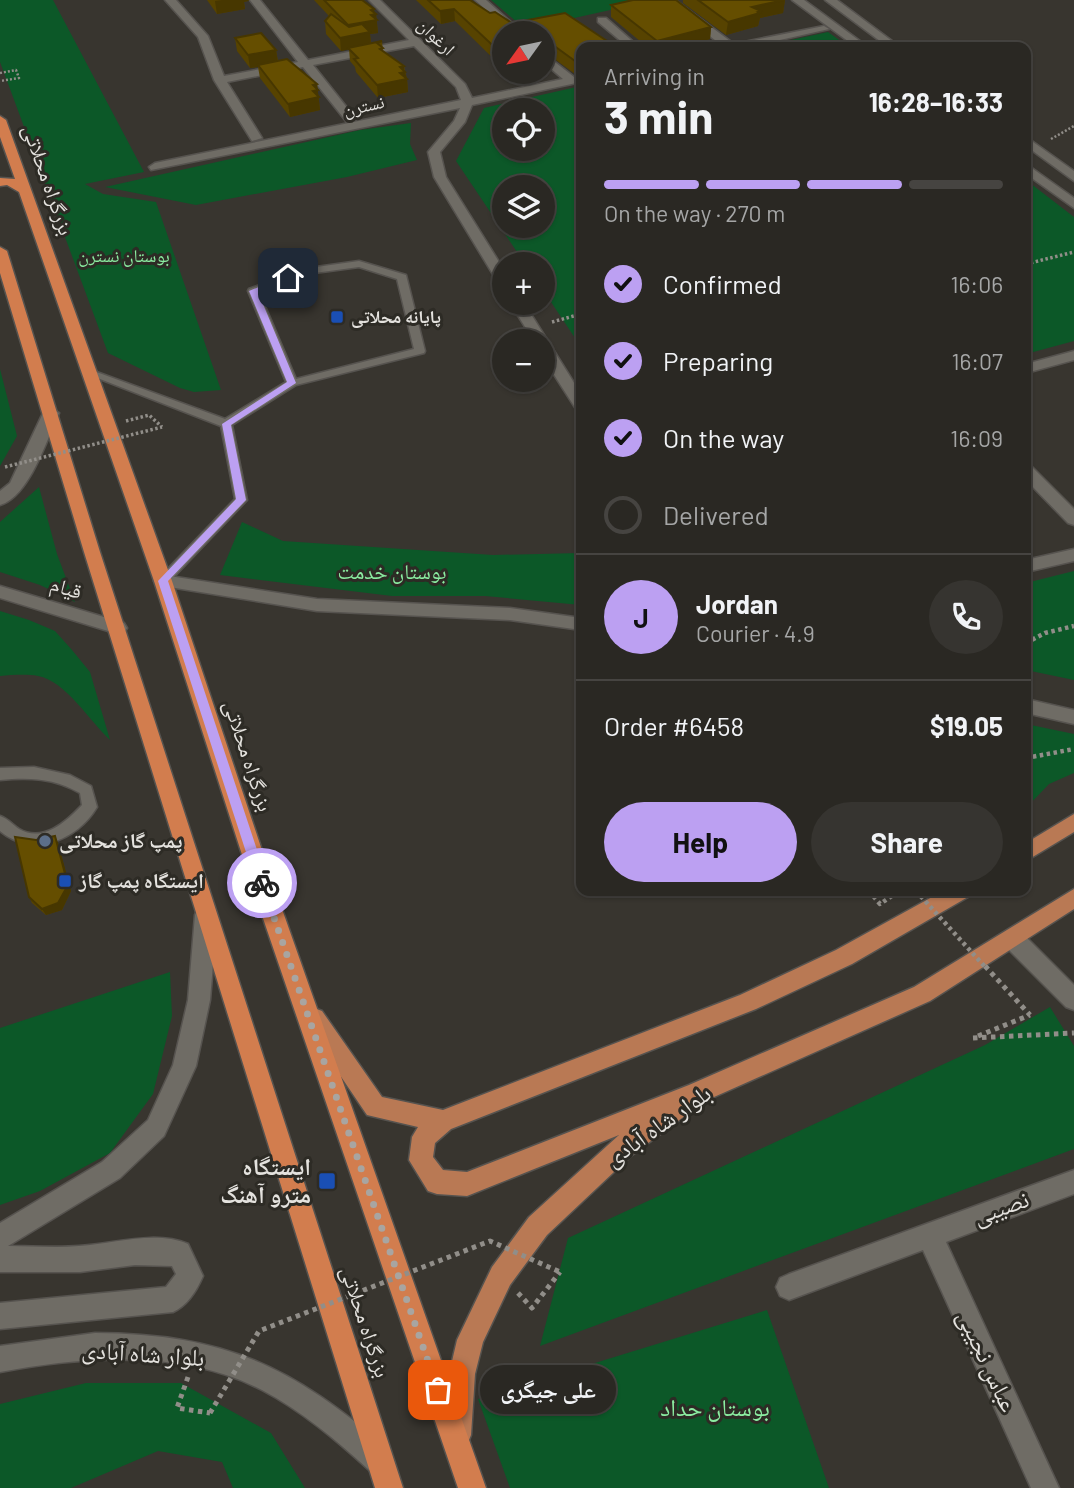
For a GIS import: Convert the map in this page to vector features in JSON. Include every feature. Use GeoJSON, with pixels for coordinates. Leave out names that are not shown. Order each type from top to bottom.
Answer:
{"type":"FeatureCollection","features":[{"type":"Feature","properties":{"kind":"highway","name":"بزرگراه محلاتی"},"geometry":{"type":"LineString","coordinates":[[1,128],[163,581],[304,1003],[472,1488]]}},
{"type":"Feature","properties":{"kind":"highway"},"geometry":{"type":"LineString","coordinates":[[0,182],[9,181],[23,189]]}},
{"type":"Feature","properties":{"kind":"highway","name":"بزرگراه محلاتی"},"geometry":{"type":"LineString","coordinates":[[0,251],[389,1488]]}},
{"type":"Feature","properties":{"kind":"main road"},"geometry":{"type":"LineString","coordinates":[[1031,850],[1074,822]]}},
{"type":"Feature","properties":{"kind":"main road"},"geometry":{"type":"LineString","coordinates":[[697,1093],[467,1184],[437,1182],[421,1160],[424,1137],[443,1121],[748,1002],[844,957],[950,896]]}},
{"type":"Feature","properties":{"kind":"main road","name":"بلوار شاه آبادی"},"geometry":{"type":"LineString","coordinates":[[456,1441],[462,1374],[470,1340],[501,1276],[538,1226],[591,1175],[653,1124],[697,1093],[922,995],[1074,898]]}},
{"type":"Feature","properties":{"kind":"main road"},"geometry":{"type":"LineString","coordinates":[[304,1003],[374,1107],[443,1121]]}},
{"type":"Feature","properties":{"kind":"street"},"geometry":{"type":"LineString","coordinates":[[170,0],[203,36],[220,80],[256,138]]}},
{"type":"Feature","properties":{"kind":"street"},"geometry":{"type":"LineString","coordinates":[[255,0],[351,119]]}},
{"type":"Feature","properties":{"kind":"street","name":"ارغوان"},"geometry":{"type":"LineString","coordinates":[[374,0],[461,86],[468,102]]}},
{"type":"Feature","properties":{"kind":"street"},"geometry":{"type":"LineString","coordinates":[[480,0],[504,21]]}},
{"type":"Feature","properties":{"kind":"street"},"geometry":{"type":"LineString","coordinates":[[668,0],[725,42]]}},
{"type":"Feature","properties":{"kind":"street"},"geometry":{"type":"LineString","coordinates":[[797,0],[856,42]]}},
{"type":"Feature","properties":{"kind":"street"},"geometry":{"type":"LineString","coordinates":[[830,0],[888,42]]}},
{"type":"Feature","properties":{"kind":"street"},"geometry":{"type":"LineString","coordinates":[[602,20],[628,42]]}},
{"type":"Feature","properties":{"kind":"street"},"geometry":{"type":"LineString","coordinates":[[758,42],[824,29]]}},
{"type":"Feature","properties":{"kind":"street"},"geometry":{"type":"LineString","coordinates":[[220,80],[416,42]]}},
{"type":"Feature","properties":{"kind":"street"},"geometry":{"type":"LineString","coordinates":[[555,64],[576,79]]}},
{"type":"Feature","properties":{"kind":"street","name":"نسترن"},"geometry":{"type":"LineString","coordinates":[[155,167],[576,80]]}},
{"type":"Feature","properties":{"kind":"street"},"geometry":{"type":"LineString","coordinates":[[468,102],[459,122],[434,152],[440,177],[492,262]]}},
{"type":"Feature","properties":{"kind":"street"},"geometry":{"type":"LineString","coordinates":[[1031,145],[1074,177]]}},
{"type":"Feature","properties":{"kind":"street"},"geometry":{"type":"LineString","coordinates":[[1031,172],[1074,204]]}},
{"type":"Feature","properties":{"kind":"street"},"geometry":{"type":"LineString","coordinates":[[525,315],[533,328]]}},
{"type":"Feature","properties":{"kind":"street"},"geometry":{"type":"LineString","coordinates":[[1031,368],[1074,355]]}},
{"type":"Feature","properties":{"kind":"street"},"geometry":{"type":"LineString","coordinates":[[555,363],[576,398]]}},
{"type":"Feature","properties":{"kind":"street"},"geometry":{"type":"LineString","coordinates":[[0,500],[17,486],[51,413]]}},
{"type":"Feature","properties":{"kind":"street"},"geometry":{"type":"LineString","coordinates":[[1031,476],[1074,519]]}},
{"type":"Feature","properties":{"kind":"street"},"geometry":{"type":"LineString","coordinates":[[1031,565],[1074,555]]}},
{"type":"Feature","properties":{"kind":"street"},"geometry":{"type":"LineString","coordinates":[[163,581],[317,605],[510,614],[576,623]]}},
{"type":"Feature","properties":{"kind":"street","name":"قیام"},"geometry":{"type":"LineString","coordinates":[[0,592],[118,628]]}},
{"type":"Feature","properties":{"kind":"street"},"geometry":{"type":"LineString","coordinates":[[1031,707],[1074,717]]}},
{"type":"Feature","properties":{"kind":"street"},"geometry":{"type":"LineString","coordinates":[[0,1237],[111,1170],[156,1128],[184,1066],[199,1000],[207,910]]}},
{"type":"Feature","properties":{"kind":"street"},"geometry":{"type":"LineString","coordinates":[[1013,939],[1074,1000]]}},
{"type":"Feature","properties":{"kind":"street","name":"نصیبی"},"geometry":{"type":"LineString","coordinates":[[789,1287],[1074,1182]]}},
{"type":"Feature","properties":{"kind":"street","name":"عباس نجیبی"},"geometry":{"type":"LineString","coordinates":[[929,1234],[1045,1488]]}},
{"type":"Feature","properties":{"kind":"street"},"geometry":{"type":"LineString","coordinates":[[0,1259],[80,1259],[135,1252],[179,1253],[190,1276],[173,1299],[0,1316]]}},
{"type":"Feature","properties":{"kind":"street","name":"بلوار شاه آبادی"},"geometry":{"type":"LineString","coordinates":[[0,1359],[29,1353],[100,1346],[196,1353],[255,1373],[331,1418],[382,1462]]}},
{"type":"Feature","properties":{"kind":"lane"},"geometry":{"type":"LineString","coordinates":[[226,424],[292,383],[419,351],[402,276],[359,264],[306,271],[253,291],[292,383]]}},
{"type":"Feature","properties":{"kind":"lane"},"geometry":{"type":"LineString","coordinates":[[87,372],[226,424]]}},
{"type":"Feature","properties":{"kind":"lane"},"geometry":{"type":"LineString","coordinates":[[163,581],[241,500],[226,424]]}},
{"type":"Feature","properties":{"kind":"lane"},"geometry":{"type":"LineString","coordinates":[[0,774],[24,771],[68,778],[86,790],[90,807],[76,822],[43,841],[22,838],[0,822]]}},
{"type":"Feature","properties":{"kind":"path"},"geometry":{"type":"LineString","coordinates":[[0,73],[16,70],[19,78],[0,81]]}},
{"type":"Feature","properties":{"kind":"path"},"geometry":{"type":"LineString","coordinates":[[1031,263],[1074,252]]}},
{"type":"Feature","properties":{"kind":"path"},"geometry":{"type":"LineString","coordinates":[[533,328],[576,315]]}},
{"type":"Feature","properties":{"kind":"path"},"geometry":{"type":"LineString","coordinates":[[5,467],[162,427],[149,415]]}},
{"type":"Feature","properties":{"kind":"path"},"geometry":{"type":"LineString","coordinates":[[1031,640],[1045,633],[1074,626]]}},
{"type":"Feature","properties":{"kind":"path"},"geometry":{"type":"LineString","coordinates":[[1031,757],[1074,749]]}},
{"type":"Feature","properties":{"kind":"path"},"geometry":{"type":"LineString","coordinates":[[873,896],[880,904],[892,896]]}},
{"type":"Feature","properties":{"kind":"path"},"geometry":{"type":"LineString","coordinates":[[921,896],[1030,1015],[973,1038],[1074,1033]]}},
{"type":"Feature","properties":{"kind":"path"},"geometry":{"type":"LineString","coordinates":[[177,1408],[210,1413],[259,1331],[490,1241],[560,1272],[532,1308]]}},
{"type":"Feature","properties":{"kind":"green space","name":"بوستان نسترن"},"geometry":{"type":"Polygon","coordinates":[[[0,0],[53,0],[144,172],[85,184],[103,194],[156,202],[221,390],[194,392],[180,388],[108,353],[0,62],[0,0]]]}},
{"type":"Feature","properties":{"kind":"green space"},"geometry":{"type":"Polygon","coordinates":[[[491,0],[655,0],[555,22],[516,21],[491,0]]]}},
{"type":"Feature","properties":{"kind":"green space"},"geometry":{"type":"Polygon","coordinates":[[[828,32],[842,42],[781,42],[828,32]]]}},
{"type":"Feature","properties":{"kind":"green space"},"geometry":{"type":"Polygon","coordinates":[[[576,87],[576,340],[555,308],[555,252],[517,252],[508,238],[555,238],[555,175],[492,175],[492,215],[456,161],[484,108],[492,106],[492,161],[555,161],[555,98],[528,98],[576,87]]]}},
{"type":"Feature","properties":{"kind":"green space"},"geometry":{"type":"Polygon","coordinates":[[[411,123],[410,144],[417,160],[347,177],[196,205],[105,187],[360,130],[411,123]]]}},
{"type":"Feature","properties":{"kind":"green space"},"geometry":{"type":"Polygon","coordinates":[[[1031,184],[1074,217],[1074,341],[1031,353],[1031,184]]]}},
{"type":"Feature","properties":{"kind":"green space"},"geometry":{"type":"Polygon","coordinates":[[[0,369],[17,436],[0,466],[0,369]]]}},
{"type":"Feature","properties":{"kind":"green space"},"geometry":{"type":"Polygon","coordinates":[[[39,487],[57,554],[75,602],[40,585],[0,572],[0,522],[39,487]]]}},
{"type":"Feature","properties":{"kind":"green space","name":"بوستان خدمت"},"geometry":{"type":"Polygon","coordinates":[[[242,522],[283,541],[493,555],[576,553],[576,605],[485,596],[392,596],[220,575],[242,522]]]}},
{"type":"Feature","properties":{"kind":"green space"},"geometry":{"type":"Polygon","coordinates":[[[1074,571],[1074,680],[1031,671],[1031,582],[1074,571]]]}},
{"type":"Feature","properties":{"kind":"green space"},"geometry":{"type":"Polygon","coordinates":[[[0,611],[55,631],[72,650],[90,672],[110,740],[68,694],[48,679],[29,675],[0,676],[0,611]]]}},
{"type":"Feature","properties":{"kind":"green space"},"geometry":{"type":"Polygon","coordinates":[[[1031,725],[1074,734],[1074,773],[1049,784],[1031,803],[1031,725]]]}},
{"type":"Feature","properties":{"kind":"green space"},"geometry":{"type":"Polygon","coordinates":[[[170,972],[172,1016],[153,1094],[110,1153],[40,1191],[0,1205],[0,1028],[170,972]]]}},
{"type":"Feature","properties":{"kind":"green space"},"geometry":{"type":"Polygon","coordinates":[[[1050,1007],[1074,1046],[1074,1149],[540,1346],[568,1238],[985,1045],[1050,1007]]]}},
{"type":"Feature","properties":{"kind":"green space","name":"بوستان حداد"},"geometry":{"type":"Polygon","coordinates":[[[767,1310],[829,1488],[510,1488],[478,1399],[767,1310]]]}},
{"type":"Feature","properties":{"kind":"green space"},"geometry":{"type":"Polygon","coordinates":[[[86,1383],[181,1383],[271,1433],[305,1488],[233,1488],[222,1462],[158,1451],[71,1488],[0,1488],[0,1404],[86,1383]]]}},
{"type":"Feature","properties":{"kind":"building"},"geometry":{"type":"Polygon","coordinates":[[[324,0],[362,0],[374,9],[371,10],[376,14],[371,15],[377,20],[348,25],[324,0]]]}},
{"type":"Feature","properties":{"kind":"building"},"geometry":{"type":"Polygon","coordinates":[[[428,0],[470,0],[509,21],[492,21],[492,45],[454,9],[440,11],[428,0]]]}},
{"type":"Feature","properties":{"kind":"building"},"geometry":{"type":"Polygon","coordinates":[[[633,0],[676,0],[711,27],[657,41],[611,5],[633,0]]]}},
{"type":"Feature","properties":{"kind":"building"},"geometry":{"type":"Polygon","coordinates":[[[698,0],[784,0],[752,7],[761,11],[758,12],[760,13],[728,22],[698,0]]]}},
{"type":"Feature","properties":{"kind":"building"},"geometry":{"type":"Polygon","coordinates":[[[565,13],[608,42],[576,42],[575,61],[555,46],[555,21],[523,21],[565,13]]]}},
{"type":"Feature","properties":{"kind":"building"},"geometry":{"type":"Polygon","coordinates":[[[331,14],[349,27],[362,24],[370,32],[340,38],[325,21],[331,14]]]}},
{"type":"Feature","properties":{"kind":"building"},"geometry":{"type":"Polygon","coordinates":[[[261,33],[276,50],[248,55],[235,38],[261,33]]]}},
{"type":"Feature","properties":{"kind":"building"},"geometry":{"type":"Polygon","coordinates":[[[382,41],[377,43],[383,48],[380,49],[404,66],[400,67],[405,72],[400,73],[407,79],[377,85],[348,48],[382,41]]]}},
{"type":"Feature","properties":{"kind":"building"},"geometry":{"type":"Polygon","coordinates":[[[287,59],[317,84],[313,85],[318,90],[313,91],[319,97],[288,104],[258,65],[287,59]]]}},
{"type":"Feature","properties":{"kind":"building"},"geometry":{"type":"Polygon","coordinates":[[[55,836],[68,885],[58,903],[42,909],[29,897],[15,837],[36,840],[55,836]]]}},
{"type":"Feature","properties":{"kind":"way so far"},"geometry":{"type":"LineString","coordinates":[[262,883],[438,1390]]}},
{"type":"Feature","properties":{"kind":"place","name":"پایانه محلاتی"},"geometry":{"type":"Point","coordinates":[337,317]}},
{"type":"Feature","properties":{"kind":"place","name":"پمپ گاز محلاتی"},"geometry":{"type":"Point","coordinates":[45,841]}},
{"type":"Feature","properties":{"kind":"place","name":"ایستگاه پمپ گاز"},"geometry":{"type":"Point","coordinates":[65,881]}},
{"type":"Feature","properties":{"kind":"place","name":"ایستگاه مترو آهنگ"},"geometry":{"type":"Point","coordinates":[327,1181]}},
{"type":"Feature","properties":{"kind":"place","name":"علی جیگری"},"geometry":{"type":"Point","coordinates":[438,1390]}},
{"type":"Feature","properties":{"kind":"route"},"geometry":{"type":"LineString","coordinates":[[262,883],[163,581],[241,500],[226,424],[292,383],[253,291],[288,278]]}}]}
